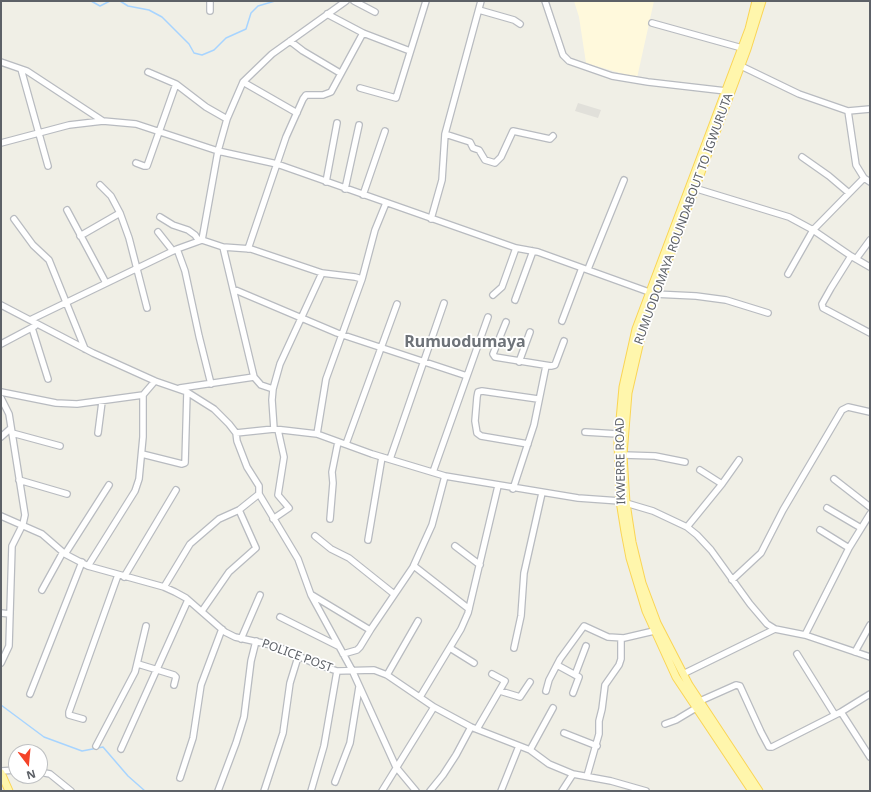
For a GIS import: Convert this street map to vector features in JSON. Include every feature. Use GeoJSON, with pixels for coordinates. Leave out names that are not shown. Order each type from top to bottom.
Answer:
{"type":"FeatureCollection","features":[{"type":"Feature","properties":{"kind":"main road","name":"IKWERRE ROAD"},"geometry":{"type":"LineString","coordinates":[[752,791],[698,704],[676,677],[646,611],[630,558],[623,502],[618,434],[623,387],[630,349],[742,48],[756,1]]}},
{"type":"Feature","properties":{"kind":"main road","name":"RUMUODOMAYA ROUNDABOUT TO IGWURUTA"},"geometry":{"type":"LineString","coordinates":[[759,791],[698,704],[657,623],[642,583],[623,502],[623,455],[625,413],[633,366],[652,293],[741,66],[762,1]]}},
{"type":"Feature","properties":{"kind":"main road"},"geometry":{"type":"LineString","coordinates":[[1,772],[9,791]]}},
{"type":"Feature","properties":{"kind":"street"},"geometry":{"type":"LineString","coordinates":[[210,1],[210,11]]}},
{"type":"Feature","properties":{"kind":"street"},"geometry":{"type":"LineString","coordinates":[[200,241],[218,151],[227,119],[243,82],[256,68],[290,40],[346,1]]}},
{"type":"Feature","properties":{"kind":"street"},"geometry":{"type":"LineString","coordinates":[[354,1],[375,12]]}},
{"type":"Feature","properties":{"kind":"street"},"geometry":{"type":"LineString","coordinates":[[360,88],[396,98],[426,1]]}},
{"type":"Feature","properties":{"kind":"street"},"geometry":{"type":"LineString","coordinates":[[431,218],[442,180],[445,134],[481,1]]}},
{"type":"Feature","properties":{"kind":"street"},"geometry":{"type":"LineString","coordinates":[[545,1],[563,55],[569,61],[612,76],[648,82],[726,91]]}},
{"type":"Feature","properties":{"kind":"street"},"geometry":{"type":"LineString","coordinates":[[479,10],[514,20],[520,24]]}},
{"type":"Feature","properties":{"kind":"street"},"geometry":{"type":"LineString","coordinates":[[327,14],[363,33],[410,51]]}},
{"type":"Feature","properties":{"kind":"street"},"geometry":{"type":"LineString","coordinates":[[652,23],[742,48]]}},
{"type":"Feature","properties":{"kind":"street"},"geometry":{"type":"LineString","coordinates":[[248,249],[277,164],[297,113],[306,95],[323,95],[330,92],[363,33]]}},
{"type":"Feature","properties":{"kind":"street"},"geometry":{"type":"LineString","coordinates":[[290,40],[303,51],[340,73]]}},
{"type":"Feature","properties":{"kind":"street"},"geometry":{"type":"LineString","coordinates":[[1,62],[21,69],[46,83],[103,121]]}},
{"type":"Feature","properties":{"kind":"street"},"geometry":{"type":"LineString","coordinates":[[741,66],[799,94],[848,111],[870,109]]}},
{"type":"Feature","properties":{"kind":"street"},"geometry":{"type":"LineString","coordinates":[[21,69],[48,166]]}},
{"type":"Feature","properties":{"kind":"street"},"geometry":{"type":"LineString","coordinates":[[148,72],[176,84],[227,119]]}},
{"type":"Feature","properties":{"kind":"street"},"geometry":{"type":"LineString","coordinates":[[243,82],[297,113]]}},
{"type":"Feature","properties":{"kind":"street"},"geometry":{"type":"LineString","coordinates":[[136,163],[147,166],[176,84]]}},
{"type":"Feature","properties":{"kind":"street"},"geometry":{"type":"LineString","coordinates":[[848,111],[856,165],[864,178],[870,182]]}},
{"type":"Feature","properties":{"kind":"street"},"geometry":{"type":"LineString","coordinates":[[1,143],[39,132],[103,121],[136,124],[218,151],[277,164],[386,204],[516,248],[534,251],[652,293],[718,299],[768,313]]}},
{"type":"Feature","properties":{"kind":"street"},"geometry":{"type":"LineString","coordinates":[[326,182],[337,124]]}},
{"type":"Feature","properties":{"kind":"street"},"geometry":{"type":"LineString","coordinates":[[345,189],[359,125]]}},
{"type":"Feature","properties":{"kind":"street"},"geometry":{"type":"LineString","coordinates":[[363,195],[385,131]]}},
{"type":"Feature","properties":{"kind":"street"},"geometry":{"type":"LineString","coordinates":[[445,134],[470,142],[473,148],[479,150],[485,160],[495,164],[501,157],[513,131],[550,139],[553,136]]}},
{"type":"Feature","properties":{"kind":"street"},"geometry":{"type":"LineString","coordinates":[[802,157],[849,193]]}},
{"type":"Feature","properties":{"kind":"street"},"geometry":{"type":"LineString","coordinates":[[788,274],[813,230],[864,178]]}},
{"type":"Feature","properties":{"kind":"street"},"geometry":{"type":"LineString","coordinates":[[562,321],[624,180]]}},
{"type":"Feature","properties":{"kind":"street"},"geometry":{"type":"LineString","coordinates":[[100,185],[111,196],[120,213],[138,268],[147,308]]}},
{"type":"Feature","properties":{"kind":"street"},"geometry":{"type":"LineString","coordinates":[[694,188],[768,209],[789,217],[813,230],[870,267]]}},
{"type":"Feature","properties":{"kind":"street"},"geometry":{"type":"LineString","coordinates":[[317,434],[326,379],[362,279],[371,242],[386,204]]}},
{"type":"Feature","properties":{"kind":"street"},"geometry":{"type":"LineString","coordinates":[[67,210],[106,283]]}},
{"type":"Feature","properties":{"kind":"street"},"geometry":{"type":"LineString","coordinates":[[80,236],[120,213]]}},
{"type":"Feature","properties":{"kind":"street"},"geometry":{"type":"LineString","coordinates":[[160,217],[174,225],[188,230],[200,241]]}},
{"type":"Feature","properties":{"kind":"street"},"geometry":{"type":"LineString","coordinates":[[14,219],[33,245],[49,260],[85,349]]}},
{"type":"Feature","properties":{"kind":"street"},"geometry":{"type":"LineString","coordinates":[[158,232],[175,250],[185,272],[211,384]]}},
{"type":"Feature","properties":{"kind":"street"},"geometry":{"type":"LineString","coordinates":[[870,240],[830,288],[822,304],[823,308],[827,312],[870,333]]}},
{"type":"Feature","properties":{"kind":"street"},"geometry":{"type":"LineString","coordinates":[[30,320],[175,250],[200,241],[223,247],[248,249],[322,273],[362,279]]}},
{"type":"Feature","properties":{"kind":"street"},"geometry":{"type":"LineString","coordinates":[[223,247],[254,377],[261,385],[273,389]]}},
{"type":"Feature","properties":{"kind":"street"},"geometry":{"type":"LineString","coordinates":[[493,295],[502,287],[516,248]]}},
{"type":"Feature","properties":{"kind":"street"},"geometry":{"type":"LineString","coordinates":[[515,300],[534,251]]}},
{"type":"Feature","properties":{"kind":"street"},"geometry":{"type":"LineString","coordinates":[[273,519],[289,508],[278,496],[284,457],[276,429],[272,400],[273,389],[280,364],[322,273]]}},
{"type":"Feature","properties":{"kind":"street"},"geometry":{"type":"LineString","coordinates":[[233,288],[342,335],[467,376]]}},
{"type":"Feature","properties":{"kind":"street"},"geometry":{"type":"LineString","coordinates":[[390,459],[444,303]]}},
{"type":"Feature","properties":{"kind":"street"},"geometry":{"type":"LineString","coordinates":[[346,444],[397,304]]}},
{"type":"Feature","properties":{"kind":"street"},"geometry":{"type":"LineString","coordinates":[[1,305],[85,349],[155,381],[187,392],[214,409],[236,433],[237,441],[247,467],[259,486],[259,494],[298,559],[311,595],[352,670],[396,767],[416,791]]}},
{"type":"Feature","properties":{"kind":"street"},"geometry":{"type":"LineString","coordinates":[[433,472],[488,317]]}},
{"type":"Feature","properties":{"kind":"street"},"geometry":{"type":"LineString","coordinates":[[506,322],[493,356],[546,366],[555,365],[564,341]]}},
{"type":"Feature","properties":{"kind":"street"},"geometry":{"type":"LineString","coordinates":[[1,344],[39,324]]}},
{"type":"Feature","properties":{"kind":"street"},"geometry":{"type":"LineString","coordinates":[[32,328],[48,379]]}},
{"type":"Feature","properties":{"kind":"street"},"geometry":{"type":"LineString","coordinates":[[519,362],[530,332]]}},
{"type":"Feature","properties":{"kind":"street"},"geometry":{"type":"LineString","coordinates":[[513,489],[528,444],[546,366]]}},
{"type":"Feature","properties":{"kind":"street"},"geometry":{"type":"LineString","coordinates":[[175,389],[254,377]]}},
{"type":"Feature","properties":{"kind":"street"},"geometry":{"type":"LineString","coordinates":[[88,566],[135,491],[139,479],[142,454],[143,395],[155,381]]}},
{"type":"Feature","properties":{"kind":"street"},"geometry":{"type":"LineString","coordinates":[[528,444],[481,436],[477,433],[475,421],[477,396],[478,392],[482,390],[538,399]]}},
{"type":"Feature","properties":{"kind":"street"},"geometry":{"type":"LineString","coordinates":[[1,392],[56,403],[77,404],[102,402],[143,395]]}},
{"type":"Feature","properties":{"kind":"street"},"geometry":{"type":"LineString","coordinates":[[142,454],[182,464],[185,463],[187,392]]}},
{"type":"Feature","properties":{"kind":"street"},"geometry":{"type":"LineString","coordinates":[[1,398],[9,414],[24,504],[23,524],[14,539],[11,551],[9,646],[1,663]]}},
{"type":"Feature","properties":{"kind":"street"},"geometry":{"type":"LineString","coordinates":[[98,433],[102,402]]}},
{"type":"Feature","properties":{"kind":"street"},"geometry":{"type":"LineString","coordinates":[[732,580],[761,553],[783,510],[842,410],[848,407],[870,412]]}},
{"type":"Feature","properties":{"kind":"street"},"geometry":{"type":"LineString","coordinates":[[236,433],[276,429],[317,434],[382,457],[445,476],[513,489],[602,501],[623,502],[653,511],[687,527],[711,550],[732,580],[767,624],[775,629],[805,635],[870,657]]}},
{"type":"Feature","properties":{"kind":"street"},"geometry":{"type":"LineString","coordinates":[[1,437],[12,431],[60,446]]}},
{"type":"Feature","properties":{"kind":"street"},"geometry":{"type":"LineString","coordinates":[[585,432],[618,434]]}},
{"type":"Feature","properties":{"kind":"street"},"geometry":{"type":"LineString","coordinates":[[330,519],[333,484],[332,472],[338,442]]}},
{"type":"Feature","properties":{"kind":"street"},"geometry":{"type":"LineString","coordinates":[[623,455],[655,456],[685,462]]}},
{"type":"Feature","properties":{"kind":"street"},"geometry":{"type":"LineString","coordinates":[[368,540],[382,457]]}},
{"type":"Feature","properties":{"kind":"street"},"geometry":{"type":"LineString","coordinates":[[687,527],[722,484],[739,460]]}},
{"type":"Feature","properties":{"kind":"street"},"geometry":{"type":"LineString","coordinates":[[700,470],[722,484]]}},
{"type":"Feature","properties":{"kind":"street"},"geometry":{"type":"LineString","coordinates":[[343,654],[357,650],[414,566],[432,525],[445,476]]}},
{"type":"Feature","properties":{"kind":"street"},"geometry":{"type":"LineString","coordinates":[[834,479],[870,507]]}},
{"type":"Feature","properties":{"kind":"street"},"geometry":{"type":"LineString","coordinates":[[20,480],[67,494]]}},
{"type":"Feature","properties":{"kind":"street"},"geometry":{"type":"LineString","coordinates":[[42,590],[64,553],[109,485]]}},
{"type":"Feature","properties":{"kind":"street"},"geometry":{"type":"LineString","coordinates":[[420,697],[461,629],[469,609],[498,486]]}},
{"type":"Feature","properties":{"kind":"street"},"geometry":{"type":"LineString","coordinates":[[83,719],[69,715],[69,712],[121,576],[176,490]]}},
{"type":"Feature","properties":{"kind":"street"},"geometry":{"type":"LineString","coordinates":[[514,648],[521,616],[524,573],[542,493]]}},
{"type":"Feature","properties":{"kind":"street"},"geometry":{"type":"LineString","coordinates":[[164,587],[190,544],[219,519],[239,510],[259,494]]}},
{"type":"Feature","properties":{"kind":"street"},"geometry":{"type":"LineString","coordinates":[[827,508],[860,528]]}},
{"type":"Feature","properties":{"kind":"street"},"geometry":{"type":"LineString","coordinates":[[202,611],[216,588],[229,572],[256,548],[239,510]]}},
{"type":"Feature","properties":{"kind":"street"},"geometry":{"type":"LineString","coordinates":[[805,635],[849,548],[870,514]]}},
{"type":"Feature","properties":{"kind":"street","name":"POLICE POST"},"geometry":{"type":"LineString","coordinates":[[1,516],[23,524],[42,534],[64,553],[88,566],[164,587],[188,600],[235,638],[276,646],[298,657],[337,671],[374,670],[387,675],[434,707],[471,727],[530,750],[549,764],[573,774],[587,776],[646,791]]}},
{"type":"Feature","properties":{"kind":"street"},"geometry":{"type":"LineString","coordinates":[[820,530],[849,548]]}},
{"type":"Feature","properties":{"kind":"street"},"geometry":{"type":"LineString","coordinates":[[315,536],[331,549],[349,558],[394,594]]}},
{"type":"Feature","properties":{"kind":"street"},"geometry":{"type":"LineString","coordinates":[[455,546],[480,565]]}},
{"type":"Feature","properties":{"kind":"street"},"geometry":{"type":"LineString","coordinates":[[30,694],[46,650],[82,562]]}},
{"type":"Feature","properties":{"kind":"street"},"geometry":{"type":"LineString","coordinates":[[414,566],[469,609]]}},
{"type":"Feature","properties":{"kind":"street"},"geometry":{"type":"LineString","coordinates":[[241,639],[260,595]]}},
{"type":"Feature","properties":{"kind":"street"},"geometry":{"type":"LineString","coordinates":[[311,595],[370,630]]}},
{"type":"Feature","properties":{"kind":"street"},"geometry":{"type":"LineString","coordinates":[[121,748],[188,600]]}},
{"type":"Feature","properties":{"kind":"street"},"geometry":{"type":"LineString","coordinates":[[1,613],[10,614]]}},
{"type":"Feature","properties":{"kind":"street"},"geometry":{"type":"LineString","coordinates":[[280,617],[338,646]]}},
{"type":"Feature","properties":{"kind":"street"},"geometry":{"type":"LineString","coordinates":[[387,675],[418,621]]}},
{"type":"Feature","properties":{"kind":"street"},"geometry":{"type":"LineString","coordinates":[[96,746],[138,664],[146,626]]}},
{"type":"Feature","properties":{"kind":"street"},"geometry":{"type":"LineString","coordinates":[[546,691],[549,680],[557,665],[584,626],[608,637],[621,638],[654,631]]}},
{"type":"Feature","properties":{"kind":"street"},"geometry":{"type":"LineString","coordinates":[[855,652],[870,626]]}},
{"type":"Feature","properties":{"kind":"street"},"geometry":{"type":"LineString","coordinates":[[180,778],[193,738],[201,685],[222,629]]}},
{"type":"Feature","properties":{"kind":"street"},"geometry":{"type":"LineString","coordinates":[[683,674],[775,629]]}},
{"type":"Feature","properties":{"kind":"street"},"geometry":{"type":"LineString","coordinates":[[587,776],[597,746],[605,685],[619,665],[621,659],[621,638]]}},
{"type":"Feature","properties":{"kind":"street"},"geometry":{"type":"LineString","coordinates":[[218,791],[244,717],[251,661],[256,642]]}},
{"type":"Feature","properties":{"kind":"street"},"geometry":{"type":"LineString","coordinates":[[575,675],[586,646]]}},
{"type":"Feature","properties":{"kind":"street"},"geometry":{"type":"LineString","coordinates":[[450,648],[474,663]]}},
{"type":"Feature","properties":{"kind":"street"},"geometry":{"type":"LineString","coordinates":[[797,654],[870,757]]}},
{"type":"Feature","properties":{"kind":"street"},"geometry":{"type":"LineString","coordinates":[[264,791],[283,732],[290,683],[298,657]]}},
{"type":"Feature","properties":{"kind":"street"},"geometry":{"type":"LineString","coordinates":[[138,664],[174,675],[176,677],[174,685]]}},
{"type":"Feature","properties":{"kind":"street"},"geometry":{"type":"LineString","coordinates":[[557,665],[579,677],[573,693]]}},
{"type":"Feature","properties":{"kind":"street"},"geometry":{"type":"LineString","coordinates":[[311,791],[324,746],[337,671]]}},
{"type":"Feature","properties":{"kind":"street"},"geometry":{"type":"LineString","coordinates":[[477,729],[505,681],[492,674]]}},
{"type":"Feature","properties":{"kind":"street"},"geometry":{"type":"LineString","coordinates":[[500,691],[520,697],[530,682]]}},
{"type":"Feature","properties":{"kind":"street"},"geometry":{"type":"LineString","coordinates":[[665,724],[680,718],[698,704],[736,685],[740,686],[746,703],[761,732],[769,746],[772,747],[838,713],[870,694]]}},
{"type":"Feature","properties":{"kind":"street"},"geometry":{"type":"LineString","coordinates":[[335,782],[350,743],[359,687]]}},
{"type":"Feature","properties":{"kind":"street"},"geometry":{"type":"LineString","coordinates":[[382,791],[434,707]]}},
{"type":"Feature","properties":{"kind":"street"},"geometry":{"type":"LineString","coordinates":[[530,750],[553,708]]}},
{"type":"Feature","properties":{"kind":"street"},"geometry":{"type":"LineString","coordinates":[[430,791],[446,770],[471,727]]}},
{"type":"Feature","properties":{"kind":"street"},"geometry":{"type":"LineString","coordinates":[[564,733],[597,746]]}},
{"type":"Feature","properties":{"kind":"street"},"geometry":{"type":"LineString","coordinates":[[501,791],[519,746]]}},
{"type":"Feature","properties":{"kind":"street"},"geometry":{"type":"LineString","coordinates":[[48,774],[72,791]]}},
{"type":"Feature","properties":{"kind":"street"},"geometry":{"type":"LineString","coordinates":[[562,791],[573,774]]}},
{"type":"Feature","properties":{"kind":"shaded area"},"geometry":{"type":"Polygon","coordinates":[[[574,1],[654,1],[637,78],[586,63],[579,17],[574,1]]]}},
{"type":"Feature","properties":{"kind":"shaded area"},"geometry":{"type":"Polygon","coordinates":[[[578,103],[601,110],[598,118],[575,111],[578,103]]]}},
{"type":"Feature","properties":{"kind":"waterway"},"geometry":{"type":"LineString","coordinates":[[91,1],[100,6],[110,1]]}},
{"type":"Feature","properties":{"kind":"waterway"},"geometry":{"type":"LineString","coordinates":[[120,1],[128,6],[149,10],[162,17],[189,44],[194,53],[202,55],[214,50],[226,38],[246,29],[251,13],[258,6],[275,1]]}},
{"type":"Feature","properties":{"kind":"waterway"},"geometry":{"type":"LineString","coordinates":[[1,705],[44,737],[82,751],[103,747],[128,776],[145,791]]}},
{"type":"Feature","properties":{"kind":"district","name":"Rumuodumaya"},"geometry":{"type":"Point","coordinates":[465,342]}}]}
